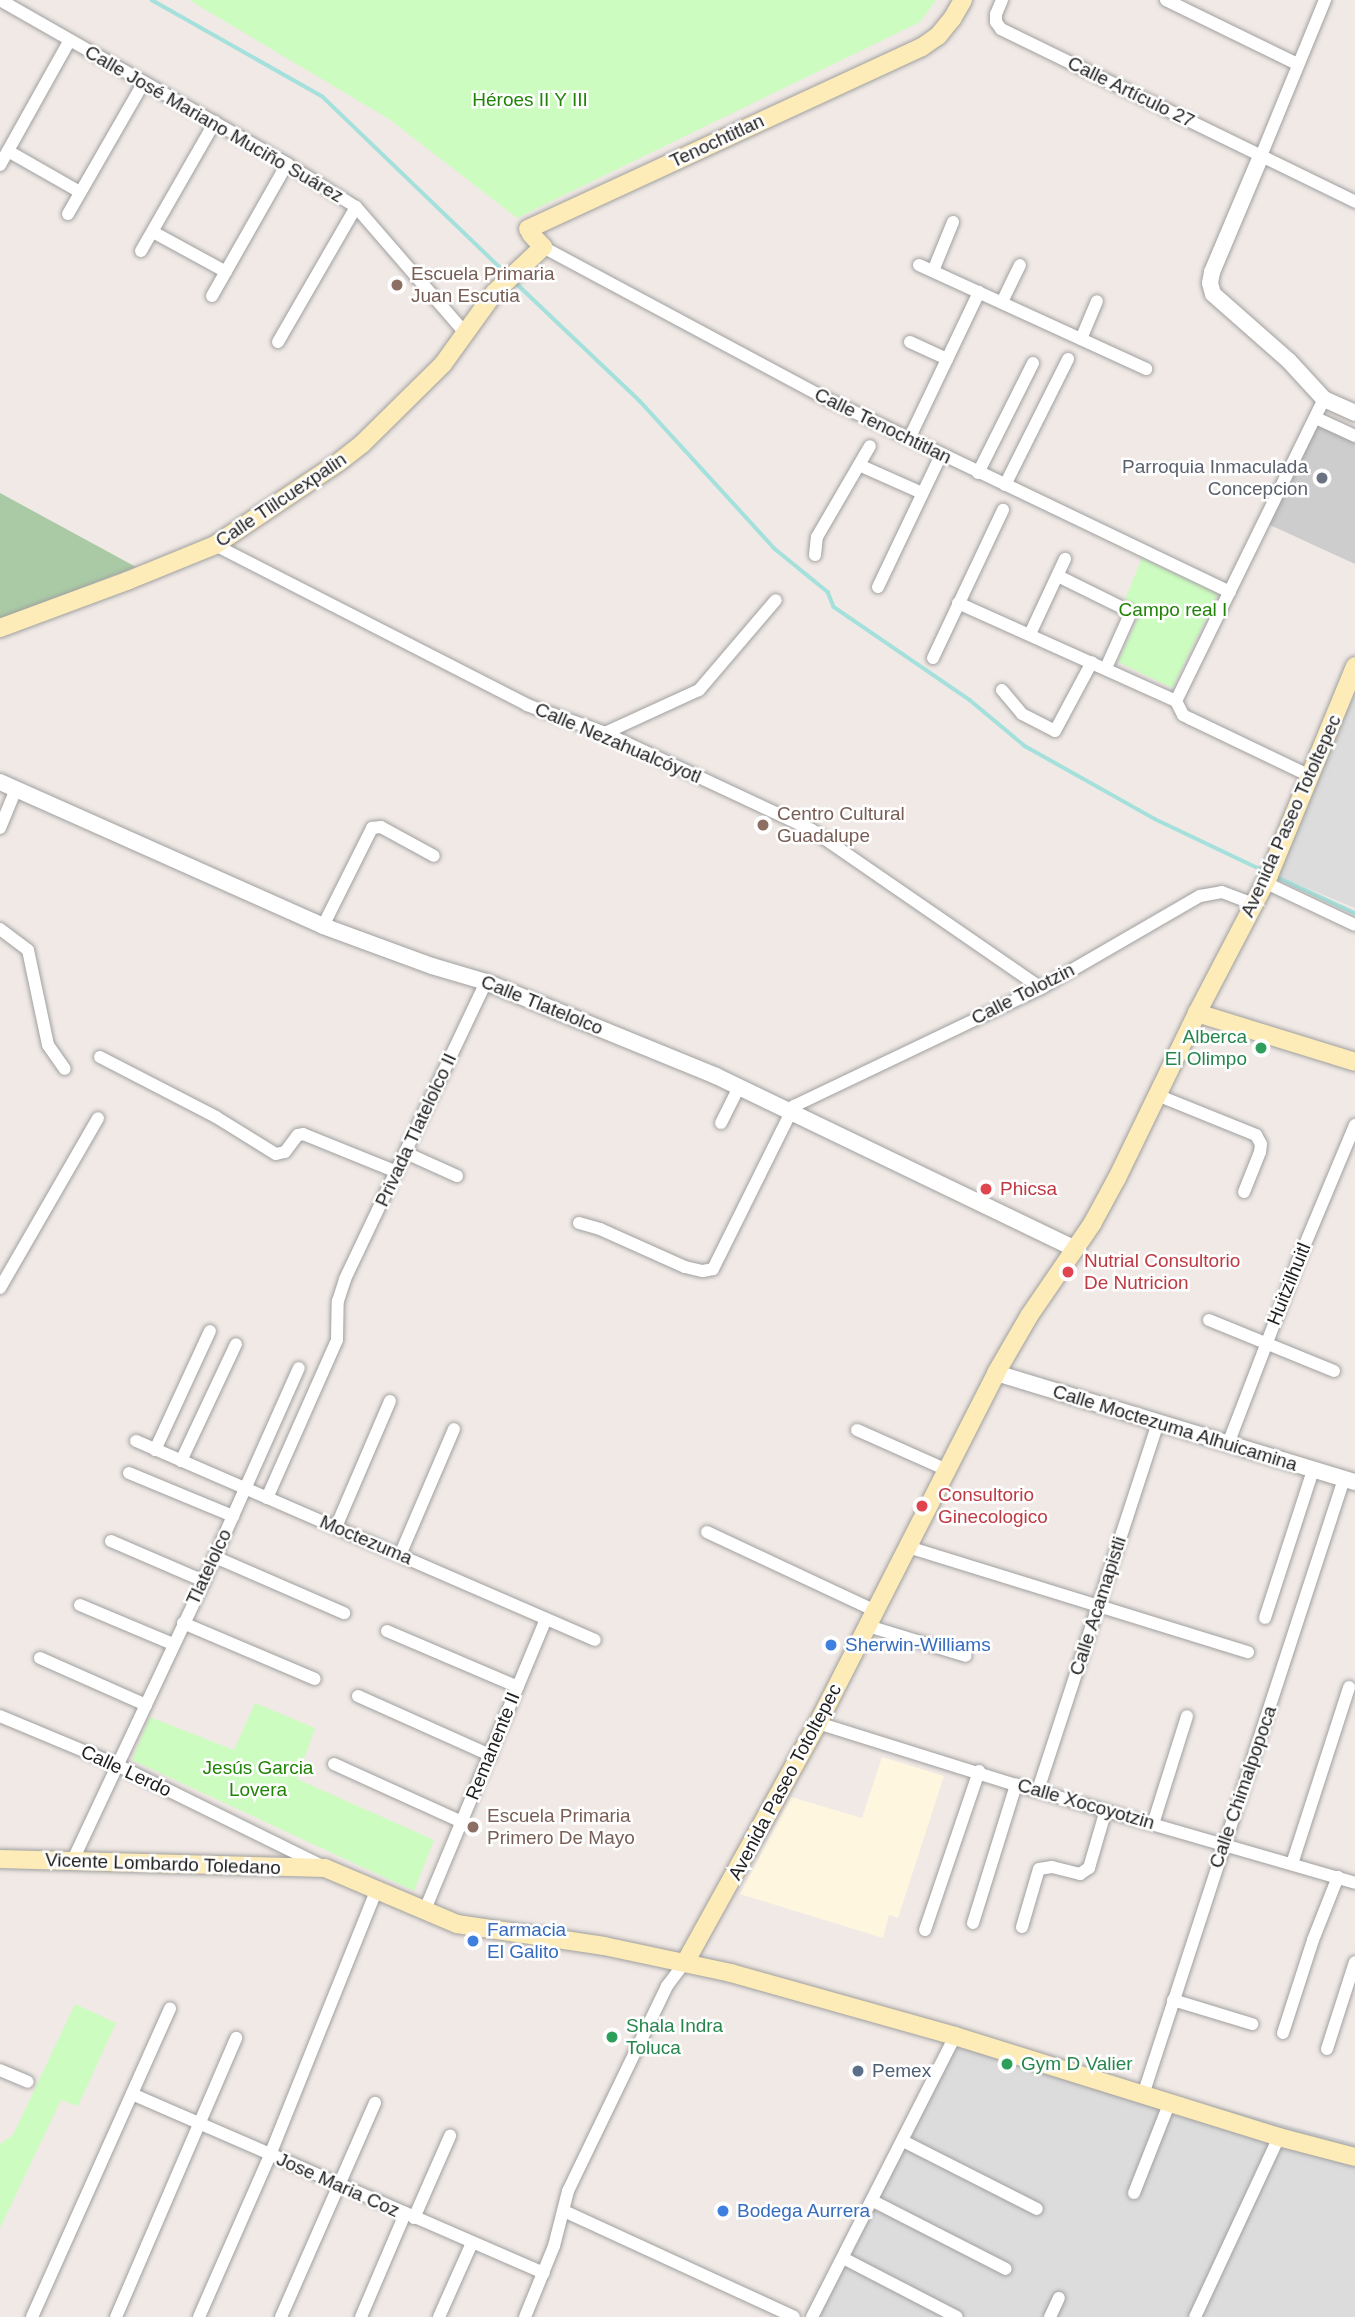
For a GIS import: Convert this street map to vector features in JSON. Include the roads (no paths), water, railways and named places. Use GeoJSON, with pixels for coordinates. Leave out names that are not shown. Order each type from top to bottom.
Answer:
{"type":"FeatureCollection","features":[{"type":"Feature","properties":{"kind":"main road","name":"Tenochtitlan"},"geometry":{"type":"LineString","coordinates":[[501,285],[515,272],[535,239],[922,47],[945,27],[963,0]]}},
{"type":"Feature","properties":{"kind":"main road","name":"Calle Tlilcuexpalin"},"geometry":{"type":"LineString","coordinates":[[0,628],[127,582],[215,545],[362,444],[443,364],[501,285]]}},
{"type":"Feature","properties":{"kind":"main road","name":"Avenida Paseo Totoltepec"},"geometry":{"type":"LineString","coordinates":[[686,1962],[818,1723],[996,1373],[1117,1178],[1197,1013],[1269,876],[1355,666]]}},
{"type":"Feature","properties":{"kind":"main road"},"geometry":{"type":"LineString","coordinates":[[1197,1013],[1355,1062]]}},
{"type":"Feature","properties":{"kind":"main road","name":"Vicente Lombardo Toledano"},"geometry":{"type":"LineString","coordinates":[[0,1859],[325,1868]]}},
{"type":"Feature","properties":{"kind":"main road"},"geometry":{"type":"LineString","coordinates":[[325,1868],[424,1912],[483,1930],[604,1946],[686,1962],[955,2036],[1169,2104],[1355,2158]]}},
{"type":"Feature","properties":{"kind":"street","name":"Calle José Mariano Muciño Suárez"},"geometry":{"type":"LineString","coordinates":[[0,0],[287,163],[356,207],[466,334]]}},
{"type":"Feature","properties":{"kind":"street","name":"Calle Artículo 27"},"geometry":{"type":"LineString","coordinates":[[1002,0],[996,14],[996,22],[1001,29],[1355,202]]}},
{"type":"Feature","properties":{"kind":"street"},"geometry":{"type":"LineString","coordinates":[[1166,0],[1297,64]]}},
{"type":"Feature","properties":{"kind":"street"},"geometry":{"type":"LineString","coordinates":[[1325,0],[1210,283],[1219,302],[1289,361],[1324,399],[1355,413]]}},
{"type":"Feature","properties":{"kind":"street"},"geometry":{"type":"LineString","coordinates":[[0,165],[70,40]]}},
{"type":"Feature","properties":{"kind":"street"},"geometry":{"type":"LineString","coordinates":[[68,214],[144,82]]}},
{"type":"Feature","properties":{"kind":"street"},"geometry":{"type":"LineString","coordinates":[[141,251],[215,122]]}},
{"type":"Feature","properties":{"kind":"street"},"geometry":{"type":"LineString","coordinates":[[8,151],[80,192]]}},
{"type":"Feature","properties":{"kind":"street"},"geometry":{"type":"LineString","coordinates":[[212,296],[287,163]]}},
{"type":"Feature","properties":{"kind":"street"},"geometry":{"type":"LineString","coordinates":[[278,342],[356,207]]}},
{"type":"Feature","properties":{"kind":"street"},"geometry":{"type":"LineString","coordinates":[[933,271],[953,222]]}},
{"type":"Feature","properties":{"kind":"street"},"geometry":{"type":"LineString","coordinates":[[153,232],[226,272]]}},
{"type":"Feature","properties":{"kind":"street","name":"Calle Tenochtitlan"},"geometry":{"type":"LineString","coordinates":[[535,239],[940,455],[1230,592]]}},
{"type":"Feature","properties":{"kind":"street"},"geometry":{"type":"LineString","coordinates":[[919,265],[1146,369]]}},
{"type":"Feature","properties":{"kind":"street"},"geometry":{"type":"LineString","coordinates":[[1002,302],[1020,265]]}},
{"type":"Feature","properties":{"kind":"street"},"geometry":{"type":"LineString","coordinates":[[909,439],[979,292]]}},
{"type":"Feature","properties":{"kind":"street"},"geometry":{"type":"LineString","coordinates":[[1081,339],[1097,301]]}},
{"type":"Feature","properties":{"kind":"street"},"geometry":{"type":"LineString","coordinates":[[910,342],[947,359]]}},
{"type":"Feature","properties":{"kind":"street"},"geometry":{"type":"LineString","coordinates":[[1005,485],[1068,359]]}},
{"type":"Feature","properties":{"kind":"street"},"geometry":{"type":"LineString","coordinates":[[978,472],[1033,363]]}},
{"type":"Feature","properties":{"kind":"street"},"geometry":{"type":"LineString","coordinates":[[1176,701],[1324,399]]}},
{"type":"Feature","properties":{"kind":"street"},"geometry":{"type":"LineString","coordinates":[[1316,418],[1355,436]]}},
{"type":"Feature","properties":{"kind":"street"},"geometry":{"type":"LineString","coordinates":[[815,555],[817,537],[870,446]]}},
{"type":"Feature","properties":{"kind":"street"},"geometry":{"type":"LineString","coordinates":[[878,587],[940,455]]}},
{"type":"Feature","properties":{"kind":"street"},"geometry":{"type":"LineString","coordinates":[[859,465],[922,493]]}},
{"type":"Feature","properties":{"kind":"street"},"geometry":{"type":"LineString","coordinates":[[933,658],[1003,510]]}},
{"type":"Feature","properties":{"kind":"street","name":"Calle Nezahualcóyotl"},"geometry":{"type":"LineString","coordinates":[[215,545],[527,705],[605,733],[812,830],[1041,988]]}},
{"type":"Feature","properties":{"kind":"street"},"geometry":{"type":"LineString","coordinates":[[1030,634],[1065,559]]}},
{"type":"Feature","properties":{"kind":"street"},"geometry":{"type":"LineString","coordinates":[[1058,576],[1131,612],[1106,668]]}},
{"type":"Feature","properties":{"kind":"street"},"geometry":{"type":"LineString","coordinates":[[605,733],[699,690],[776,600]]}},
{"type":"Feature","properties":{"kind":"street"},"geometry":{"type":"LineString","coordinates":[[958,603],[1176,701],[1183,715],[1310,776]]}},
{"type":"Feature","properties":{"kind":"street"},"geometry":{"type":"LineString","coordinates":[[1002,690],[1022,715],[1055,731],[1092,662]]}},
{"type":"Feature","properties":{"kind":"street","name":"Calle Tlatelolco"},"geometry":{"type":"LineString","coordinates":[[0,782],[323,926],[432,966],[486,982],[739,1087],[1075,1249]]}},
{"type":"Feature","properties":{"kind":"street"},"geometry":{"type":"LineString","coordinates":[[0,828],[16,789]]}},
{"type":"Feature","properties":{"kind":"street"},"geometry":{"type":"LineString","coordinates":[[323,926],[372,828],[381,827],[434,856]]}},
{"type":"Feature","properties":{"kind":"street"},"geometry":{"type":"LineString","coordinates":[[1269,876],[1355,925]]}},
{"type":"Feature","properties":{"kind":"street","name":"Calle Tolotzin"},"geometry":{"type":"LineString","coordinates":[[791,1110],[798,1103],[875,1065],[1041,988],[1200,896],[1222,892],[1254,904]]}},
{"type":"Feature","properties":{"kind":"street"},"geometry":{"type":"LineString","coordinates":[[0,929],[28,950],[48,1045],[65,1069]]}},
{"type":"Feature","properties":{"kind":"street","name":"Privada Tlatelolco II"},"geometry":{"type":"LineString","coordinates":[[267,1498],[337,1340],[338,1301],[345,1279],[486,982]]}},
{"type":"Feature","properties":{"kind":"street"},"geometry":{"type":"LineString","coordinates":[[100,1057],[216,1117],[276,1154],[285,1152],[298,1135],[303,1134],[397,1172]]}},
{"type":"Feature","properties":{"kind":"street"},"geometry":{"type":"LineString","coordinates":[[720,1123],[739,1087]]}},
{"type":"Feature","properties":{"kind":"street"},"geometry":{"type":"LineString","coordinates":[[1157,1096],[1256,1135],[1261,1144],[1260,1152],[1244,1192]]}},
{"type":"Feature","properties":{"kind":"street"},"geometry":{"type":"LineString","coordinates":[[579,1223],[600,1229],[685,1267],[703,1271],[713,1269],[791,1110]]}},
{"type":"Feature","properties":{"kind":"street"},"geometry":{"type":"LineString","coordinates":[[0,1288],[99,1118]]}},
{"type":"Feature","properties":{"kind":"street","name":"Huitzilhuitl"},"geometry":{"type":"LineString","coordinates":[[1228,1444],[1265,1344],[1355,1125]]}},
{"type":"Feature","properties":{"kind":"street"},"geometry":{"type":"LineString","coordinates":[[406,1153],[457,1176]]}},
{"type":"Feature","properties":{"kind":"street"},"geometry":{"type":"LineString","coordinates":[[1209,1320],[1334,1371]]}},
{"type":"Feature","properties":{"kind":"street"},"geometry":{"type":"LineString","coordinates":[[155,1450],[210,1331]]}},
{"type":"Feature","properties":{"kind":"street"},"geometry":{"type":"LineString","coordinates":[[181,1461],[236,1344]]}},
{"type":"Feature","properties":{"kind":"street","name":"Tlatelolco"},"geometry":{"type":"LineString","coordinates":[[72,1862],[204,1581],[299,1368]]}},
{"type":"Feature","properties":{"kind":"street","name":"Calle Moctezuma Alhuicamina"},"geometry":{"type":"LineString","coordinates":[[996,1373],[1349,1481]]}},
{"type":"Feature","properties":{"kind":"street"},"geometry":{"type":"LineString","coordinates":[[336,1527],[390,1401]]}},
{"type":"Feature","properties":{"kind":"street","name":"Calle Acamapistli"},"geometry":{"type":"LineString","coordinates":[[1038,1790],[1158,1422]]}},
{"type":"Feature","properties":{"kind":"street"},"geometry":{"type":"LineString","coordinates":[[400,1555],[454,1429]]}},
{"type":"Feature","properties":{"kind":"street"},"geometry":{"type":"LineString","coordinates":[[857,1430],[947,1470]]}},
{"type":"Feature","properties":{"kind":"street","name":"Moctezuma"},"geometry":{"type":"LineString","coordinates":[[136,1441],[595,1640]]}},
{"type":"Feature","properties":{"kind":"street"},"geometry":{"type":"LineString","coordinates":[[1265,1618],[1313,1470]]}},
{"type":"Feature","properties":{"kind":"street"},"geometry":{"type":"LineString","coordinates":[[129,1473],[233,1516]]}},
{"type":"Feature","properties":{"kind":"street","name":"Calle Chimalpopoca"},"geometry":{"type":"LineString","coordinates":[[1143,2095],[1222,1845],[1349,1481]]}},
{"type":"Feature","properties":{"kind":"street"},"geometry":{"type":"LineString","coordinates":[[707,1532],[872,1618],[966,1656]]}},
{"type":"Feature","properties":{"kind":"street"},"geometry":{"type":"LineString","coordinates":[[111,1541],[204,1581]]}},
{"type":"Feature","properties":{"kind":"street"},"geometry":{"type":"LineString","coordinates":[[908,1547],[1248,1653]]}},
{"type":"Feature","properties":{"kind":"street"},"geometry":{"type":"LineString","coordinates":[[215,1556],[344,1612]]}},
{"type":"Feature","properties":{"kind":"street"},"geometry":{"type":"LineString","coordinates":[[80,1605],[173,1644]]}},
{"type":"Feature","properties":{"kind":"street","name":"Remanente II"},"geometry":{"type":"LineString","coordinates":[[424,1912],[546,1619]]}},
{"type":"Feature","properties":{"kind":"street"},"geometry":{"type":"LineString","coordinates":[[183,1623],[315,1679]]}},
{"type":"Feature","properties":{"kind":"street"},"geometry":{"type":"LineString","coordinates":[[387,1631],[517,1687]]}},
{"type":"Feature","properties":{"kind":"street"},"geometry":{"type":"LineString","coordinates":[[40,1658],[146,1705]]}},
{"type":"Feature","properties":{"kind":"street"},"geometry":{"type":"LineString","coordinates":[[1292,1864],[1349,1687]]}},
{"type":"Feature","properties":{"kind":"street"},"geometry":{"type":"LineString","coordinates":[[358,1696],[490,1755]]}},
{"type":"Feature","properties":{"kind":"street","name":"Calle Lerdo"},"geometry":{"type":"LineString","coordinates":[[0,1716],[117,1765],[325,1868]]}},
{"type":"Feature","properties":{"kind":"street"},"geometry":{"type":"LineString","coordinates":[[1153,1824],[1187,1716]]}},
{"type":"Feature","properties":{"kind":"street","name":"Calle Xocoyotzin"},"geometry":{"type":"LineString","coordinates":[[818,1723],[979,1771],[1016,1785],[1355,1882]]}},
{"type":"Feature","properties":{"kind":"street"},"geometry":{"type":"LineString","coordinates":[[334,1764],[462,1822]]}},
{"type":"Feature","properties":{"kind":"street"},"geometry":{"type":"LineString","coordinates":[[925,1930],[979,1771]]}},
{"type":"Feature","properties":{"kind":"street"},"geometry":{"type":"LineString","coordinates":[[973,1923],[1016,1785]]}},
{"type":"Feature","properties":{"kind":"street"},"geometry":{"type":"LineString","coordinates":[[1022,1927],[1039,1869],[1052,1867],[1080,1874],[1089,1868],[1106,1810]]}},
{"type":"Feature","properties":{"kind":"street"},"geometry":{"type":"LineString","coordinates":[[1283,2033],[1313,1940],[1338,1877]]}},
{"type":"Feature","properties":{"kind":"street"},"geometry":{"type":"LineString","coordinates":[[199,2317],[270,2155],[376,1891]]}},
{"type":"Feature","properties":{"kind":"street"},"geometry":{"type":"LineString","coordinates":[[525,2317],[544,2273],[568,2191],[667,1986],[686,1962]]}},
{"type":"Feature","properties":{"kind":"street"},"geometry":{"type":"LineString","coordinates":[[1326,2049],[1355,1962]]}},
{"type":"Feature","properties":{"kind":"street"},"geometry":{"type":"LineString","coordinates":[[1174,2000],[1252,2024]]}},
{"type":"Feature","properties":{"kind":"street"},"geometry":{"type":"LineString","coordinates":[[32,2317],[170,2008]]}},
{"type":"Feature","properties":{"kind":"street"},"geometry":{"type":"LineString","coordinates":[[812,2317],[955,2036]]}},
{"type":"Feature","properties":{"kind":"street"},"geometry":{"type":"LineString","coordinates":[[116,2317],[236,2038]]}},
{"type":"Feature","properties":{"kind":"street"},"geometry":{"type":"LineString","coordinates":[[0,2070],[28,2082]]}},
{"type":"Feature","properties":{"kind":"street","name":"Jose Maria Coz"},"geometry":{"type":"LineString","coordinates":[[132,2094],[544,2273]]}},
{"type":"Feature","properties":{"kind":"street"},"geometry":{"type":"LineString","coordinates":[[281,2317],[375,2103]]}},
{"type":"Feature","properties":{"kind":"street"},"geometry":{"type":"LineString","coordinates":[[1134,2193],[1169,2104]]}},
{"type":"Feature","properties":{"kind":"street"},"geometry":{"type":"LineString","coordinates":[[361,2317],[450,2136]]}},
{"type":"Feature","properties":{"kind":"street"},"geometry":{"type":"LineString","coordinates":[[1195,2317],[1279,2137]]}},
{"type":"Feature","properties":{"kind":"street"},"geometry":{"type":"LineString","coordinates":[[903,2141],[1037,2209]]}},
{"type":"Feature","properties":{"kind":"street"},"geometry":{"type":"LineString","coordinates":[[873,2201],[1006,2269]]}},
{"type":"Feature","properties":{"kind":"street"},"geometry":{"type":"LineString","coordinates":[[564,2211],[794,2317]]}},
{"type":"Feature","properties":{"kind":"street"},"geometry":{"type":"LineString","coordinates":[[439,2317],[472,2243]]}},
{"type":"Feature","properties":{"kind":"street"},"geometry":{"type":"LineString","coordinates":[[842,2258],[957,2317]]}},
{"type":"Feature","properties":{"kind":"street"},"geometry":{"type":"LineString","coordinates":[[1050,2317],[1059,2298]]}},
{"type":"Feature","properties":{"kind":"waterway"},"geometry":{"type":"LineString","coordinates":[[152,0],[322,96],[506,273]]}},
{"type":"Feature","properties":{"kind":"waterway"},"geometry":{"type":"LineString","coordinates":[[514,281],[640,401],[774,548],[828,592],[834,607],[970,700],[1025,746],[1155,819],[1264,871]]}},
{"type":"Feature","properties":{"kind":"waterway"},"geometry":{"type":"LineString","coordinates":[[1275,876],[1355,913]]}},
{"type":"Feature","properties":{"kind":"place","name":"Escuela Primaria Juan Escutia"},"geometry":{"type":"Point","coordinates":[397,285]}},
{"type":"Feature","properties":{"kind":"place","name":"Parroquia Inmaculada Concepcion"},"geometry":{"type":"Point","coordinates":[1322,478]}},
{"type":"Feature","properties":{"kind":"place","name":"Centro Cultural Guadalupe"},"geometry":{"type":"Point","coordinates":[763,825]}},
{"type":"Feature","properties":{"kind":"place","name":"Alberca El Olimpo"},"geometry":{"type":"Point","coordinates":[1261,1048]}},
{"type":"Feature","properties":{"kind":"place","name":"Phicsa"},"geometry":{"type":"Point","coordinates":[986,1189]}},
{"type":"Feature","properties":{"kind":"place","name":"Nutrial Consultorio De Nutricion"},"geometry":{"type":"Point","coordinates":[1068,1272]}},
{"type":"Feature","properties":{"kind":"place","name":"Consultorio Ginecologico"},"geometry":{"type":"Point","coordinates":[922,1506]}},
{"type":"Feature","properties":{"kind":"place","name":"Sherwin-Williams"},"geometry":{"type":"Point","coordinates":[831,1645]}},
{"type":"Feature","properties":{"kind":"place","name":"Escuela Primaria Primero De Mayo"},"geometry":{"type":"Point","coordinates":[473,1827]}},
{"type":"Feature","properties":{"kind":"place","name":"Farmacia El Galito"},"geometry":{"type":"Point","coordinates":[473,1941]}},
{"type":"Feature","properties":{"kind":"place","name":"Shala Indra Toluca"},"geometry":{"type":"Point","coordinates":[612,2037]}},
{"type":"Feature","properties":{"kind":"place","name":"Gym D Valier"},"geometry":{"type":"Point","coordinates":[1007,2064]}},
{"type":"Feature","properties":{"kind":"place","name":"Pemex"},"geometry":{"type":"Point","coordinates":[858,2071]}},
{"type":"Feature","properties":{"kind":"place","name":"Bodega Aurrera"},"geometry":{"type":"Point","coordinates":[723,2211]}},
{"type":"Feature","properties":{"kind":"park label","name":"Héroes II Y III"},"geometry":{"type":"Point","coordinates":[530,100]}},
{"type":"Feature","properties":{"kind":"park label","name":"Campo real I"},"geometry":{"type":"Point","coordinates":[1173,610]}},
{"type":"Feature","properties":{"kind":"park label","name":"Jesús Garcia Lovera"},"geometry":{"type":"Point","coordinates":[258,1779]}}]}
